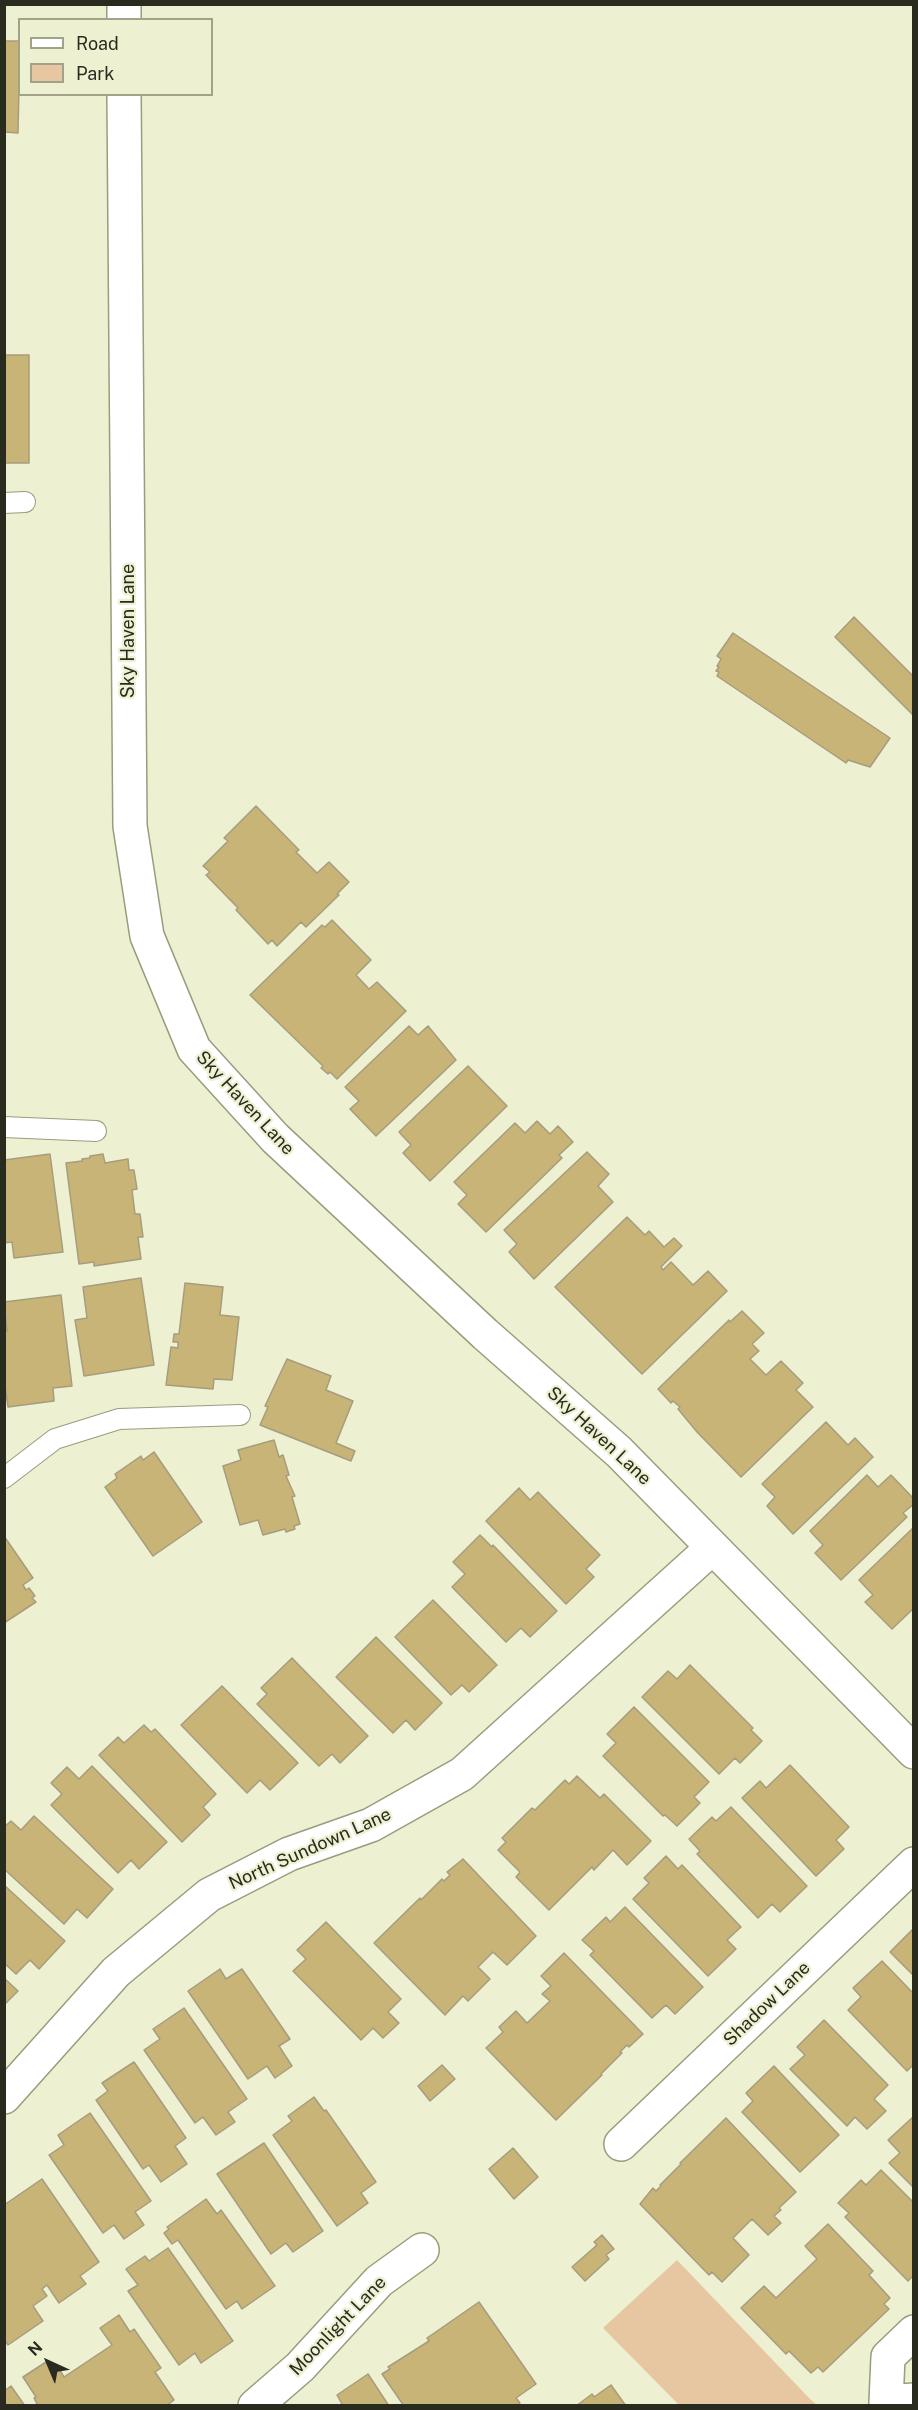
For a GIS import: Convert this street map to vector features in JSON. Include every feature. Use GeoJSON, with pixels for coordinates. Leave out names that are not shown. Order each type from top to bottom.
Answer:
{"type":"FeatureCollection","features":[{"type":"Feature","properties":{"kind":"street","name":"Sky Haven Lane"},"geometry":{"type":"LineString","coordinates":[[124,96],[130,826],[147,936],[194,1049],[275,1138],[485,1334],[619,1452],[914,1752]]}},
{"type":"Feature","properties":{"kind":"street","name":"North Sundown Lane"},"geometry":{"type":"LineString","coordinates":[[4,2097],[116,1972],[209,1895],[289,1854],[371,1825],[462,1774],[712,1548]]}},
{"type":"Feature","properties":{"kind":"street","name":"Shadow Lane"},"geometry":{"type":"LineString","coordinates":[[621,2144],[914,1864]]}},
{"type":"Feature","properties":{"kind":"street","name":"Moonlight Lane"},"geometry":{"type":"LineString","coordinates":[[255,2406],[300,2367],[379,2281],[422,2250]]}},
{"type":"Feature","properties":{"kind":"street"},"geometry":{"type":"LineString","coordinates":[[900,2401],[888,2357],[914,2332]]}},
{"type":"Feature","properties":{"kind":"lane"},"geometry":{"type":"LineString","coordinates":[[4,503],[25,502]]}},
{"type":"Feature","properties":{"kind":"lane"},"geometry":{"type":"LineString","coordinates":[[4,1127],[96,1131]]}},
{"type":"Feature","properties":{"kind":"lane"},"geometry":{"type":"LineString","coordinates":[[4,1478],[55,1439],[118,1419],[240,1415]]}},
{"type":"Feature","properties":{"kind":"green space"},"geometry":{"type":"Polygon","coordinates":[[[677,2260],[817,2405],[679,2405],[603,2328],[677,2260]]]}},
{"type":"Feature","properties":{"kind":"building"},"geometry":{"type":"Polygon","coordinates":[[[4,41],[18,41],[18,133],[4,132],[4,41]]]}},
{"type":"Feature","properties":{"kind":"building"},"geometry":{"type":"Polygon","coordinates":[[[4,355],[29,355],[29,463],[4,463],[4,355]]]}},
{"type":"Feature","properties":{"kind":"building"},"geometry":{"type":"Polygon","coordinates":[[[854,617],[914,677],[914,716],[835,637],[854,617]]]}},
{"type":"Feature","properties":{"kind":"building"},"geometry":{"type":"Polygon","coordinates":[[[733,633],[890,738],[870,767],[848,760],[846,763],[717,676],[719,672],[716,671],[719,667],[717,666],[721,659],[717,656],[733,633]]]}},
{"type":"Feature","properties":{"kind":"building"},"geometry":{"type":"Polygon","coordinates":[[[256,806],[299,850],[296,852],[317,873],[329,862],[349,882],[306,927],[301,922],[277,946],[272,940],[268,944],[236,910],[238,908],[206,875],[210,872],[203,866],[228,841],[224,838],[256,806]]]}},
{"type":"Feature","properties":{"kind":"building"},"geometry":{"type":"Polygon","coordinates":[[[332,920],[371,960],[356,975],[369,989],[377,982],[406,1011],[337,1079],[330,1072],[328,1074],[321,1068],[323,1066],[250,995],[322,925],[325,927],[332,920]]]}},
{"type":"Feature","properties":{"kind":"building"},"geometry":{"type":"Polygon","coordinates":[[[409,1026],[418,1035],[428,1026],[456,1060],[376,1136],[350,1109],[359,1101],[345,1087],[409,1026]]]}},
{"type":"Feature","properties":{"kind":"building"},"geometry":{"type":"Polygon","coordinates":[[[468,1066],[507,1106],[430,1181],[403,1153],[411,1145],[399,1132],[468,1066]]]}},
{"type":"Feature","properties":{"kind":"building"},"geometry":{"type":"Polygon","coordinates":[[[537,1121],[550,1134],[558,1126],[573,1142],[559,1155],[562,1158],[486,1232],[458,1204],[467,1195],[454,1182],[515,1123],[525,1133],[537,1121]]]}},
{"type":"Feature","properties":{"kind":"building"},"geometry":{"type":"Polygon","coordinates":[[[587,1152],[609,1174],[598,1186],[613,1202],[534,1279],[509,1252],[517,1244],[504,1230],[587,1152]]]}},
{"type":"Feature","properties":{"kind":"building"},"geometry":{"type":"Polygon","coordinates":[[[50,1154],[63,1252],[14,1258],[12,1242],[4,1243],[4,1160],[50,1154]]]}},
{"type":"Feature","properties":{"kind":"building"},"geometry":{"type":"Polygon","coordinates":[[[103,1154],[105,1163],[128,1159],[129,1170],[134,1170],[137,1189],[132,1190],[135,1214],[140,1214],[143,1237],[138,1237],[141,1259],[94,1266],[94,1262],[79,1264],[66,1163],[82,1161],[90,1156],[103,1154]]]}},
{"type":"Feature","properties":{"kind":"building"},"geometry":{"type":"Polygon","coordinates":[[[627,1217],[645,1235],[649,1231],[664,1247],[674,1238],[682,1246],[661,1267],[663,1270],[671,1262],[693,1285],[708,1271],[727,1291],[642,1374],[555,1287],[627,1217]]]}},
{"type":"Feature","properties":{"kind":"building"},"geometry":{"type":"Polygon","coordinates":[[[141,1278],[154,1365],[84,1376],[75,1320],[87,1318],[83,1287],[141,1278]]]}},
{"type":"Feature","properties":{"kind":"building"},"geometry":{"type":"Polygon","coordinates":[[[185,1283],[223,1287],[220,1315],[239,1317],[232,1380],[214,1379],[213,1389],[166,1385],[171,1347],[178,1348],[178,1342],[173,1342],[174,1334],[179,1334],[185,1283]]]}},
{"type":"Feature","properties":{"kind":"building"},"geometry":{"type":"Polygon","coordinates":[[[61,1295],[72,1386],[53,1388],[54,1401],[8,1407],[4,1378],[4,1332],[7,1331],[4,1302],[61,1295]]]}},
{"type":"Feature","properties":{"kind":"building"},"geometry":{"type":"Polygon","coordinates":[[[742,1311],[764,1333],[752,1344],[759,1351],[750,1359],[766,1375],[781,1361],[803,1383],[796,1390],[813,1407],[741,1477],[697,1432],[678,1409],[680,1407],[673,1401],[671,1403],[658,1389],[729,1320],[730,1322],[742,1311]]]}},
{"type":"Feature","properties":{"kind":"building"},"geometry":{"type":"Polygon","coordinates":[[[287,1359],[331,1376],[326,1390],[353,1401],[336,1443],[355,1451],[351,1461],[260,1425],[268,1407],[265,1406],[287,1359]]]}},
{"type":"Feature","properties":{"kind":"building"},"geometry":{"type":"Polygon","coordinates":[[[826,1422],[848,1445],[855,1438],[873,1457],[793,1534],[767,1506],[775,1497],[762,1484],[826,1422]]]}},
{"type":"Feature","properties":{"kind":"building"},"geometry":{"type":"Polygon","coordinates":[[[274,1440],[279,1457],[283,1455],[289,1475],[286,1476],[295,1496],[292,1497],[300,1524],[294,1526],[295,1529],[286,1532],[285,1529],[263,1535],[258,1520],[240,1525],[223,1466],[241,1460],[238,1450],[274,1440]]]}},
{"type":"Feature","properties":{"kind":"building"},"geometry":{"type":"Polygon","coordinates":[[[154,1452],[202,1522],[153,1556],[105,1487],[117,1478],[115,1474],[141,1456],[143,1460],[154,1452]]]}},
{"type":"Feature","properties":{"kind":"building"},"geometry":{"type":"Polygon","coordinates":[[[867,1475],[878,1487],[891,1475],[914,1499],[914,1504],[903,1513],[907,1517],[841,1580],[815,1553],[823,1545],[810,1531],[867,1475]]]}},
{"type":"Feature","properties":{"kind":"building"},"geometry":{"type":"Polygon","coordinates":[[[519,1488],[530,1500],[538,1492],[600,1555],[586,1569],[594,1577],[566,1604],[486,1521],[519,1488]]]}},
{"type":"Feature","properties":{"kind":"building"},"geometry":{"type":"Polygon","coordinates":[[[914,1527],[914,1608],[892,1629],[865,1602],[873,1595],[859,1580],[914,1527]]]}},
{"type":"Feature","properties":{"kind":"building"},"geometry":{"type":"Polygon","coordinates":[[[480,1535],[492,1547],[493,1545],[557,1611],[530,1637],[521,1628],[506,1642],[452,1587],[465,1574],[453,1562],[480,1535]]]}},
{"type":"Feature","properties":{"kind":"building"},"geometry":{"type":"Polygon","coordinates":[[[4,1536],[33,1578],[23,1585],[26,1590],[29,1588],[36,1602],[4,1623],[4,1536]]]}},
{"type":"Feature","properties":{"kind":"building"},"geometry":{"type":"Polygon","coordinates":[[[433,1600],[497,1665],[469,1692],[462,1685],[451,1695],[395,1637],[433,1600]]]}},
{"type":"Feature","properties":{"kind":"building"},"geometry":{"type":"Polygon","coordinates":[[[376,1637],[442,1703],[415,1730],[406,1720],[393,1733],[336,1677],[376,1637]]]}},
{"type":"Feature","properties":{"kind":"building"},"geometry":{"type":"Polygon","coordinates":[[[292,1658],[368,1736],[340,1763],[332,1754],[319,1766],[257,1704],[267,1694],[261,1688],[292,1658]]]}},
{"type":"Feature","properties":{"kind":"building"},"geometry":{"type":"Polygon","coordinates":[[[690,1665],[753,1728],[751,1730],[762,1741],[740,1763],[735,1758],[719,1774],[642,1697],[668,1671],[677,1679],[690,1665]]]}},
{"type":"Feature","properties":{"kind":"building"},"geometry":{"type":"Polygon","coordinates":[[[222,1686],[298,1763],[270,1790],[260,1780],[247,1793],[181,1725],[222,1686]]]}},
{"type":"Feature","properties":{"kind":"building"},"geometry":{"type":"Polygon","coordinates":[[[634,1707],[709,1782],[694,1797],[700,1803],[677,1826],[665,1815],[663,1816],[603,1756],[616,1743],[607,1734],[634,1707]]]}},
{"type":"Feature","properties":{"kind":"building"},"geometry":{"type":"Polygon","coordinates":[[[144,1725],[151,1732],[155,1729],[216,1794],[203,1807],[210,1815],[182,1842],[99,1755],[118,1737],[124,1743],[144,1725]]]}},
{"type":"Feature","properties":{"kind":"building"},"geometry":{"type":"Polygon","coordinates":[[[790,1765],[849,1827],[836,1840],[844,1849],[816,1876],[742,1798],[760,1781],[766,1788],[790,1765]]]}},
{"type":"Feature","properties":{"kind":"building"},"geometry":{"type":"Polygon","coordinates":[[[92,1766],[167,1842],[139,1869],[131,1860],[118,1873],[51,1805],[62,1794],[51,1783],[67,1767],[79,1779],[92,1766]]]}},
{"type":"Feature","properties":{"kind":"building"},"geometry":{"type":"Polygon","coordinates":[[[577,1776],[600,1798],[604,1794],[651,1841],[627,1865],[613,1850],[594,1870],[592,1867],[549,1910],[516,1877],[520,1872],[498,1850],[506,1842],[502,1838],[532,1808],[535,1810],[565,1780],[569,1784],[577,1776]]]}},
{"type":"Feature","properties":{"kind":"building"},"geometry":{"type":"Polygon","coordinates":[[[731,1807],[807,1886],[780,1912],[772,1904],[758,1918],[697,1854],[700,1851],[689,1839],[712,1817],[716,1821],[731,1807]]]}},
{"type":"Feature","properties":{"kind":"building"},"geometry":{"type":"Polygon","coordinates":[[[34,1816],[113,1889],[87,1918],[77,1909],[64,1924],[4,1869],[4,1827],[11,1821],[21,1830],[34,1816]]]}},
{"type":"Feature","properties":{"kind":"building"},"geometry":{"type":"Polygon","coordinates":[[[666,1856],[678,1869],[682,1865],[741,1927],[727,1940],[736,1949],[708,1976],[633,1899],[649,1883],[644,1878],[666,1856]]]}},
{"type":"Feature","properties":{"kind":"building"},"geometry":{"type":"Polygon","coordinates":[[[463,1859],[536,1936],[507,1965],[493,1952],[478,1967],[490,1979],[468,2001],[463,1996],[445,2015],[374,1943],[420,1898],[421,1900],[442,1879],[444,1881],[450,1875],[447,1872],[463,1859]]]}},
{"type":"Feature","properties":{"kind":"building"},"geometry":{"type":"Polygon","coordinates":[[[4,1885],[65,1941],[39,1969],[30,1960],[16,1974],[4,1963],[4,1885]]]}},
{"type":"Feature","properties":{"kind":"building"},"geometry":{"type":"Polygon","coordinates":[[[625,1907],[703,1987],[675,2014],[666,2005],[652,2018],[590,1955],[594,1951],[582,1940],[606,1917],[610,1922],[625,1907]]]}},
{"type":"Feature","properties":{"kind":"building"},"geometry":{"type":"Polygon","coordinates":[[[326,1922],[401,1999],[388,2012],[399,2023],[383,2038],[373,2028],[361,2040],[293,1971],[306,1959],[297,1950],[326,1922]]]}},
{"type":"Feature","properties":{"kind":"building"},"geometry":{"type":"Polygon","coordinates":[[[914,1928],[914,1976],[890,1952],[914,1928]]]}},
{"type":"Feature","properties":{"kind":"building"},"geometry":{"type":"Polygon","coordinates":[[[564,1953],[643,2034],[629,2047],[627,2045],[602,2075],[556,2120],[486,2048],[503,2032],[499,2027],[516,2011],[527,2023],[550,2001],[542,1994],[551,1986],[541,1976],[564,1953]]]}},
{"type":"Feature","properties":{"kind":"building"},"geometry":{"type":"Polygon","coordinates":[[[882,1961],[914,1994],[914,2064],[907,2071],[848,2010],[861,1997],[853,1988],[882,1961]]]}},
{"type":"Feature","properties":{"kind":"building"},"geometry":{"type":"Polygon","coordinates":[[[220,1969],[226,1979],[242,1969],[290,2039],[279,2046],[292,2066],[275,2078],[267,2066],[248,2079],[188,1991],[220,1969]]]}},
{"type":"Feature","properties":{"kind":"building"},"geometry":{"type":"Polygon","coordinates":[[[4,1978],[18,1991],[4,2005],[4,1978]]]}},
{"type":"Feature","properties":{"kind":"building"},"geometry":{"type":"Polygon","coordinates":[[[184,2008],[247,2099],[228,2112],[235,2122],[216,2135],[203,2117],[195,2123],[144,2050],[160,2039],[153,2029],[184,2008]]]}},
{"type":"Feature","properties":{"kind":"building"},"geometry":{"type":"Polygon","coordinates":[[[824,2020],[888,2085],[874,2099],[886,2111],[867,2129],[855,2117],[847,2126],[790,2069],[805,2055],[797,2047],[824,2020]]]}},
{"type":"Feature","properties":{"kind":"building"},"geometry":{"type":"Polygon","coordinates":[[[134,2062],[186,2138],[175,2146],[187,2164],[161,2182],[149,2165],[143,2169],[96,2100],[108,2091],[102,2083],[134,2062]]]}},
{"type":"Feature","properties":{"kind":"building"},"geometry":{"type":"Polygon","coordinates":[[[442,2065],[455,2079],[430,2101],[418,2086],[442,2065]]]}},
{"type":"Feature","properties":{"kind":"building"},"geometry":{"type":"Polygon","coordinates":[[[774,2066],[839,2135],[800,2172],[742,2112],[753,2101],[746,2093],[774,2066]]]}},
{"type":"Feature","properties":{"kind":"building"},"geometry":{"type":"Polygon","coordinates":[[[314,2097],[324,2111],[326,2110],[376,2182],[361,2193],[368,2203],[337,2226],[273,2135],[292,2121],[288,2116],[314,2097]]]}},
{"type":"Feature","properties":{"kind":"building"},"geometry":{"type":"Polygon","coordinates":[[[90,2113],[151,2201],[135,2212],[144,2225],[124,2239],[114,2225],[103,2233],[49,2155],[64,2145],[58,2135],[90,2113]]]}},
{"type":"Feature","properties":{"kind":"building"},"geometry":{"type":"Polygon","coordinates":[[[914,2116],[914,2188],[889,2163],[900,2153],[888,2140],[914,2116]]]}},
{"type":"Feature","properties":{"kind":"building"},"geometry":{"type":"Polygon","coordinates":[[[726,2118],[796,2192],[779,2208],[781,2210],[774,2216],[781,2223],[768,2235],[752,2219],[733,2238],[749,2255],[722,2282],[712,2272],[709,2275],[640,2204],[653,2188],[656,2191],[661,2186],[680,2163],[726,2118]]]}},
{"type":"Feature","properties":{"kind":"building"},"geometry":{"type":"Polygon","coordinates":[[[264,2143],[323,2231],[293,2252],[286,2243],[271,2254],[217,2174],[264,2143]]]}},
{"type":"Feature","properties":{"kind":"building"},"geometry":{"type":"Polygon","coordinates":[[[513,2148],[538,2177],[514,2199],[489,2169],[513,2148]]]}},
{"type":"Feature","properties":{"kind":"building"},"geometry":{"type":"Polygon","coordinates":[[[881,2170],[914,2203],[914,2275],[908,2281],[845,2217],[849,2213],[838,2203],[861,2180],[866,2185],[881,2170]]]}},
{"type":"Feature","properties":{"kind":"building"},"geometry":{"type":"Polygon","coordinates":[[[42,2179],[99,2262],[80,2276],[86,2284],[59,2303],[47,2285],[42,2289],[47,2296],[33,2306],[43,2321],[8,2345],[4,2339],[4,2205],[42,2179]]]}},
{"type":"Feature","properties":{"kind":"building"},"geometry":{"type":"Polygon","coordinates":[[[206,2199],[217,2214],[221,2210],[275,2286],[242,2309],[237,2301],[226,2309],[178,2240],[172,2244],[164,2233],[169,2229],[167,2227],[206,2199]]]}},
{"type":"Feature","properties":{"kind":"building"},"geometry":{"type":"Polygon","coordinates":[[[828,2224],[873,2271],[869,2275],[890,2298],[884,2304],[889,2309],[823,2372],[818,2367],[811,2373],[789,2351],[786,2354],[741,2308],[764,2286],[776,2298],[817,2259],[805,2246],[828,2224]]]}},
{"type":"Feature","properties":{"kind":"building"},"geometry":{"type":"Polygon","coordinates":[[[602,2235],[614,2249],[606,2255],[609,2259],[585,2281],[572,2267],[597,2245],[594,2242],[602,2235]]]}},
{"type":"Feature","properties":{"kind":"building"},"geometry":{"type":"Polygon","coordinates":[[[168,2248],[233,2341],[201,2363],[195,2353],[179,2365],[128,2291],[138,2285],[126,2269],[145,2256],[149,2261],[168,2248]]]}},
{"type":"Feature","properties":{"kind":"building"},"geometry":{"type":"Polygon","coordinates":[[[479,2302],[536,2384],[516,2398],[520,2403],[516,2406],[404,2406],[382,2374],[390,2369],[388,2367],[429,2341],[427,2338],[479,2302]]]}},
{"type":"Feature","properties":{"kind":"building"},"geometry":{"type":"Polygon","coordinates":[[[119,2315],[130,2332],[134,2329],[161,2368],[155,2372],[174,2400],[166,2406],[38,2406],[34,2398],[36,2397],[23,2377],[46,2362],[52,2371],[58,2367],[64,2377],[112,2345],[100,2328],[119,2315]]]}},
{"type":"Feature","properties":{"kind":"building"},"geometry":{"type":"Polygon","coordinates":[[[368,2374],[389,2406],[343,2406],[337,2395],[368,2374]]]}},
{"type":"Feature","properties":{"kind":"building"},"geometry":{"type":"Polygon","coordinates":[[[611,2385],[626,2406],[576,2406],[592,2394],[594,2397],[611,2385]]]}},
{"type":"Feature","properties":{"kind":"building"},"geometry":{"type":"Polygon","coordinates":[[[11,2386],[25,2406],[4,2406],[4,2391],[11,2386]]]}}]}
